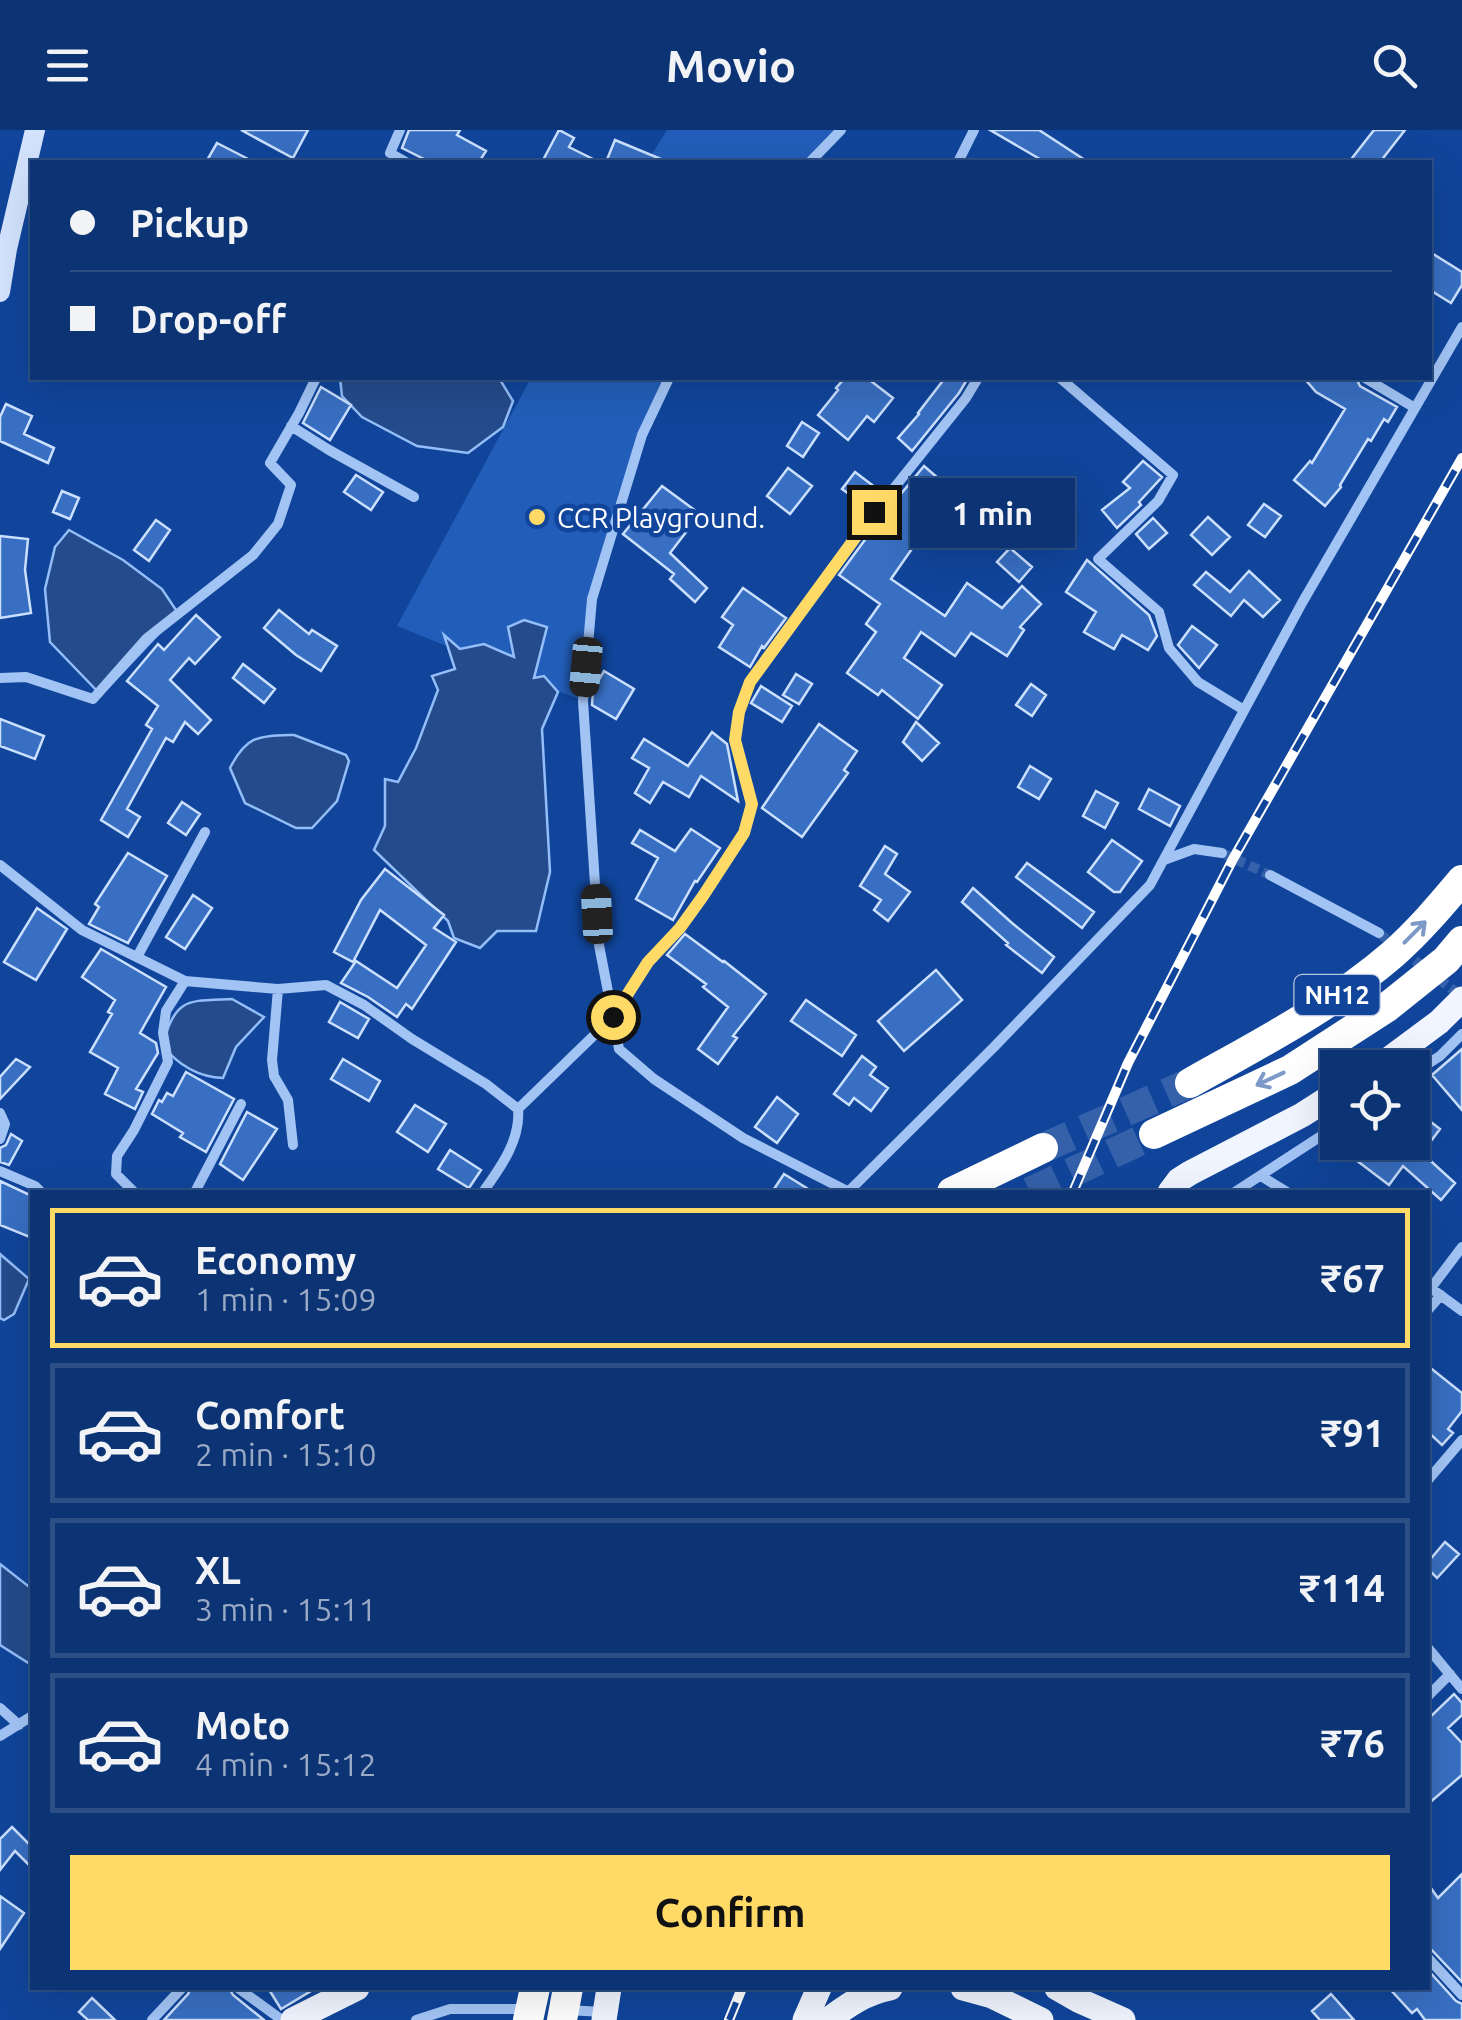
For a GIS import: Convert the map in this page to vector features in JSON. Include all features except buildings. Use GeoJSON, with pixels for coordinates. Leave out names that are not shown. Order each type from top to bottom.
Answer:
{"type":"FeatureCollection","features":[{"type":"Feature","properties":{"kind":"highway","name":"NH12"},"geometry":{"type":"LineString","coordinates":[[1190,1082],[1294,1024],[1350,987],[1393,954],[1462,880]]}},
{"type":"Feature","properties":{"kind":"highway","name":"NH12"},"geometry":{"type":"LineString","coordinates":[[1154,1134],[1290,1070],[1386,1008],[1446,960],[1462,941]]}},
{"type":"Feature","properties":{"kind":"highway"},"geometry":{"type":"LineString","coordinates":[[956,1190],[1044,1148]]}},
{"type":"Feature","properties":{"kind":"main road"},"geometry":{"type":"LineString","coordinates":[[1401,1050],[1462,999]]}},
{"type":"Feature","properties":{"kind":"main road"},"geometry":{"type":"LineString","coordinates":[[1172,1190],[1179,1180],[1320,1104]]}},
{"type":"Feature","properties":{"kind":"main road"},"geometry":{"type":"LineString","coordinates":[[1191,1190],[1208,1164]]}},
{"type":"Feature","properties":{"kind":"main road"},"geometry":{"type":"LineString","coordinates":[[293,2020],[353,1990]]}},
{"type":"Feature","properties":{"kind":"main road"},"geometry":{"type":"LineString","coordinates":[[805,2020],[818,1990]]}},
{"type":"Feature","properties":{"kind":"main road"},"geometry":{"type":"LineString","coordinates":[[828,2020],[850,2002],[880,1990]]}},
{"type":"Feature","properties":{"kind":"main road"},"geometry":{"type":"LineString","coordinates":[[970,1990],[1041,2020]]}},
{"type":"Feature","properties":{"kind":"main road"},"geometry":{"type":"LineString","coordinates":[[1061,1990],[1123,2020]]}},
{"type":"Feature","properties":{"kind":"street"},"geometry":{"type":"LineString","coordinates":[[1,284],[36,130]]}},
{"type":"Feature","properties":{"kind":"street"},"geometry":{"type":"LineString","coordinates":[[400,130],[390,153],[402,160]]}},
{"type":"Feature","properties":{"kind":"street"},"geometry":{"type":"LineString","coordinates":[[812,160],[841,130]]}},
{"type":"Feature","properties":{"kind":"street"},"geometry":{"type":"LineString","coordinates":[[959,160],[974,130]]}},
{"type":"Feature","properties":{"kind":"street"},"geometry":{"type":"LineString","coordinates":[[1432,378],[1462,326]]}},
{"type":"Feature","properties":{"kind":"street"},"geometry":{"type":"LineString","coordinates":[[0,678],[26,677],[93,699],[146,638],[253,555],[278,524],[291,485],[270,464],[315,380]]}},
{"type":"Feature","properties":{"kind":"street"},"geometry":{"type":"LineString","coordinates":[[668,380],[642,435],[592,599],[584,701],[599,945],[619,1049],[654,1079],[743,1138],[845,1190]]}},
{"type":"Feature","properties":{"kind":"street"},"geometry":{"type":"LineString","coordinates":[[518,1109],[613,1017],[648,962],[680,928],[744,833],[752,804],[735,740],[739,712],[750,682],[977,380]]}},
{"type":"Feature","properties":{"kind":"street"},"geometry":{"type":"LineString","coordinates":[[1062,380],[1173,476],[1158,501],[1098,559],[1159,612],[1169,648],[1198,682],[1244,710]]}},
{"type":"Feature","properties":{"kind":"street"},"geometry":{"type":"LineString","coordinates":[[1368,380],[1415,408]]}},
{"type":"Feature","properties":{"kind":"street"},"geometry":{"type":"LineString","coordinates":[[851,1190],[1150,886],[1302,603],[1431,380]]}},
{"type":"Feature","properties":{"kind":"street"},"geometry":{"type":"LineString","coordinates":[[291,426],[414,496]]}},
{"type":"Feature","properties":{"kind":"street"},"geometry":{"type":"LineString","coordinates":[[137,957],[205,832]]}},
{"type":"Feature","properties":{"kind":"street"},"geometry":{"type":"LineString","coordinates":[[1164,860],[1194,849],[1222,853]]}},
{"type":"Feature","properties":{"kind":"street"},"geometry":{"type":"LineString","coordinates":[[0,865],[82,930],[185,981],[278,989],[326,985],[486,1084],[518,1109],[519,1120],[514,1142],[484,1190]]}},
{"type":"Feature","properties":{"kind":"street"},"geometry":{"type":"LineString","coordinates":[[1270,875],[1378,933]]}},
{"type":"Feature","properties":{"kind":"street"},"geometry":{"type":"LineString","coordinates":[[132,1190],[116,1174],[118,1156],[168,1062],[163,1033],[166,1011],[185,981]]}},
{"type":"Feature","properties":{"kind":"street"},"geometry":{"type":"LineString","coordinates":[[278,989],[272,1060],[274,1076],[288,1100],[292,1145]]}},
{"type":"Feature","properties":{"kind":"street"},"geometry":{"type":"LineString","coordinates":[[1430,1062],[1462,1034]]}},
{"type":"Feature","properties":{"kind":"street"},"geometry":{"type":"LineString","coordinates":[[196,1190],[241,1104]]}},
{"type":"Feature","properties":{"kind":"street"},"geometry":{"type":"LineString","coordinates":[[0,1113],[5,1124],[0,1139]]}},
{"type":"Feature","properties":{"kind":"street"},"geometry":{"type":"LineString","coordinates":[[1238,1190],[1320,1136]]}},
{"type":"Feature","properties":{"kind":"street"},"geometry":{"type":"LineString","coordinates":[[0,1171],[38,1190]]}},
{"type":"Feature","properties":{"kind":"street"},"geometry":{"type":"LineString","coordinates":[[1261,1176],[1284,1190]]}},
{"type":"Feature","properties":{"kind":"street"},"geometry":{"type":"LineString","coordinates":[[1462,1248],[1433,1289],[1462,1311]]}},
{"type":"Feature","properties":{"kind":"street"},"geometry":{"type":"LineString","coordinates":[[1430,1478],[1462,1440]]}},
{"type":"Feature","properties":{"kind":"street"},"geometry":{"type":"LineString","coordinates":[[1430,1650],[1462,1689]]}},
{"type":"Feature","properties":{"kind":"street"},"geometry":{"type":"LineString","coordinates":[[1430,1694],[1450,1674]]}},
{"type":"Feature","properties":{"kind":"street"},"geometry":{"type":"LineString","coordinates":[[0,1708],[19,1725]]}},
{"type":"Feature","properties":{"kind":"street"},"geometry":{"type":"LineString","coordinates":[[0,1736],[30,1717]]}},
{"type":"Feature","properties":{"kind":"street"},"geometry":{"type":"LineString","coordinates":[[1430,1960],[1462,1995]]}},
{"type":"Feature","properties":{"kind":"street"},"geometry":{"type":"LineString","coordinates":[[152,2020],[180,1990]]}},
{"type":"Feature","properties":{"kind":"street"},"geometry":{"type":"LineString","coordinates":[[241,1990],[282,2020]]}},
{"type":"Feature","properties":{"kind":"street"},"geometry":{"type":"LineString","coordinates":[[416,2020],[450,2009],[606,2006]]}},
{"type":"Feature","properties":{"kind":"shaded area"},"geometry":{"type":"Polygon","coordinates":[[[667,130],[841,130],[812,160],[648,160],[667,130]]]}},
{"type":"Feature","properties":{"kind":"shaded area"},"geometry":{"type":"Polygon","coordinates":[[[340,380],[500,380],[513,401],[503,427],[468,453],[417,446],[362,417],[342,396],[340,380]]]}},
{"type":"Feature","properties":{"kind":"shaded area","name":"CCR Playground."},"geometry":{"type":"Polygon","coordinates":[[[530,380],[668,380],[642,435],[592,599],[583,701],[397,626],[530,380]]]}},
{"type":"Feature","properties":{"kind":"shaded area"},"geometry":{"type":"Polygon","coordinates":[[[69,530],[123,560],[162,589],[178,613],[101,695],[50,642],[45,589],[55,547],[69,530]]]}},
{"type":"Feature","properties":{"kind":"shaded area"},"geometry":{"type":"Polygon","coordinates":[[[524,620],[547,627],[534,678],[544,676],[558,692],[542,729],[550,872],[536,931],[497,931],[480,948],[454,938],[448,921],[374,850],[385,826],[385,779],[398,782],[416,748],[438,690],[432,676],[455,669],[444,635],[460,649],[484,644],[514,657],[508,627],[524,620]]]}},
{"type":"Feature","properties":{"kind":"shaded area"},"geometry":{"type":"Polygon","coordinates":[[[294,735],[346,755],[349,761],[337,801],[312,828],[296,828],[245,803],[230,768],[248,743],[294,735]]]}},
{"type":"Feature","properties":{"kind":"shaded area"},"geometry":{"type":"Polygon","coordinates":[[[232,999],[264,1017],[236,1047],[223,1078],[189,1069],[162,1045],[173,1018],[185,1005],[232,999]]]}},
{"type":"Feature","properties":{"kind":"shaded area"},"geometry":{"type":"Polygon","coordinates":[[[0,1254],[29,1279],[14,1314],[4,1320],[0,1318],[0,1254]]]}},
{"type":"Feature","properties":{"kind":"shaded area"},"geometry":{"type":"Polygon","coordinates":[[[0,1564],[30,1587],[30,1664],[0,1645],[0,1564]]]}},
{"type":"Feature","properties":{"kind":"tunnel"},"geometry":{"type":"LineString","coordinates":[[1222,853],[1270,875]]}},
{"type":"Feature","properties":{"kind":"tunnel"},"geometry":{"type":"LineString","coordinates":[[1379,933],[1461,996]]}},
{"type":"Feature","properties":{"kind":"tunnel"},"geometry":{"type":"LineString","coordinates":[[1043,1148],[1190,1083]]}},
{"type":"Feature","properties":{"kind":"tunnel"},"geometry":{"type":"LineString","coordinates":[[1034,1190],[1154,1134]]}},
{"type":"Feature","properties":{"kind":"railway"},"geometry":{"type":"LineString","coordinates":[[1074,1190],[1128,1063],[1233,859],[1462,458]]}},
{"type":"Feature","properties":{"kind":"railway"},"geometry":{"type":"LineString","coordinates":[[729,2020],[741,1990]]}},
{"type":"Feature","properties":{"kind":"place","name":"CCR Playground."},"geometry":{"type":"Point","coordinates":[537,517]}},
{"type":"Feature","properties":{"kind":"route"},"geometry":{"type":"LineString","coordinates":[[613,1017],[648,962],[680,928],[744,833],[752,804],[735,740],[739,712],[750,682],[874,512]]}}]}
